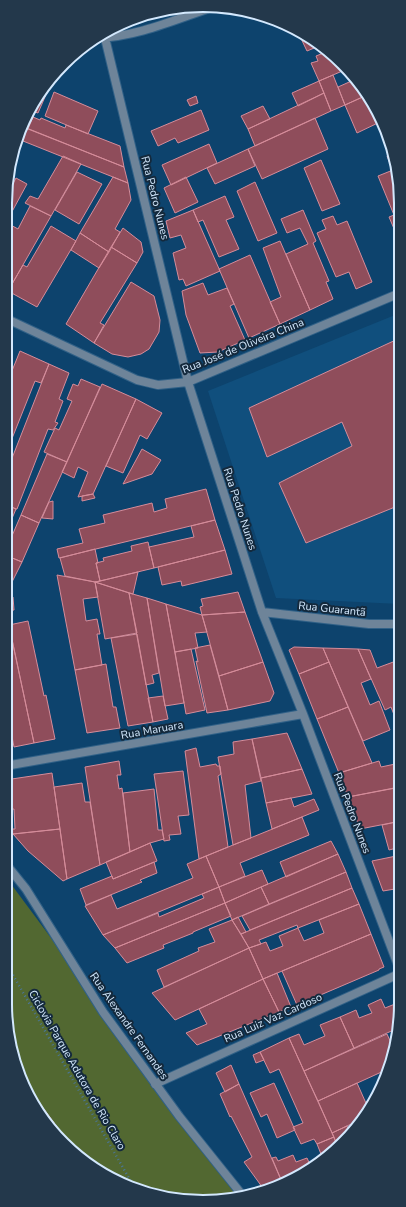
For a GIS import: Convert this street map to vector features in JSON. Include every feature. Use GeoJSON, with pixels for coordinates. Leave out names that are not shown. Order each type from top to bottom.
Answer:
{"type":"FeatureCollection","features":[{"type":"Feature","properties":{"kind":"street"},"geometry":{"type":"LineString","coordinates":[[111,36],[146,30],[198,12]]}},
{"type":"Feature","properties":{"kind":"street","name":"Rua Pedro Nunes"},"geometry":{"type":"LineString","coordinates":[[102,41],[188,382],[262,612],[303,714],[394,954]]}},
{"type":"Feature","properties":{"kind":"street","name":"Rua José de Oliveira China"},"geometry":{"type":"LineString","coordinates":[[12,321],[137,380],[158,385],[188,382],[394,296]]}},
{"type":"Feature","properties":{"kind":"street","name":"Rua Guarantã"},"geometry":{"type":"LineString","coordinates":[[262,612],[369,624],[394,624]]}},
{"type":"Feature","properties":{"kind":"street","name":"Rua Maruara"},"geometry":{"type":"LineString","coordinates":[[12,765],[303,714]]}},
{"type":"Feature","properties":{"kind":"street","name":"Rua Alexandre Fernandes"},"geometry":{"type":"LineString","coordinates":[[12,872],[26,889],[104,1012],[155,1084],[239,1191]]}},
{"type":"Feature","properties":{"kind":"street","name":"Rua Luiz Vaz Cardoso"},"geometry":{"type":"LineString","coordinates":[[155,1084],[394,976]]}},
{"type":"Feature","properties":{"kind":"path","name":"Ciclovia Parque Adutora de Rio Claro"},"geometry":{"type":"LineString","coordinates":[[12,973],[130,1180]]}},
{"type":"Feature","properties":{"kind":"shaded area"},"geometry":{"type":"Polygon","coordinates":[[[394,315],[394,604],[276,598],[208,391],[394,315]]]}},
{"type":"Feature","properties":{"kind":"green space"},"geometry":{"type":"Polygon","coordinates":[[[12,885],[239,1191],[215,1195],[191,1195],[142,1185],[107,1169],[87,1156],[59,1130],[51,1120],[38,1100],[22,1065],[14,1029],[12,1016],[12,885]]]}},
{"type":"Feature","properties":{"kind":"building"},"geometry":{"type":"Polygon","coordinates":[[[302,40],[315,48],[307,51],[302,40]]]}},
{"type":"Feature","properties":{"kind":"building"},"geometry":{"type":"Polygon","coordinates":[[[322,54],[341,71],[319,81],[311,63],[318,61],[316,56],[322,54]]]}},
{"type":"Feature","properties":{"kind":"building"},"geometry":{"type":"Polygon","coordinates":[[[333,75],[345,105],[331,111],[319,81],[333,75]]]}},
{"type":"Feature","properties":{"kind":"building"},"geometry":{"type":"Polygon","coordinates":[[[319,81],[324,93],[298,106],[292,93],[319,81]]]}},
{"type":"Feature","properties":{"kind":"building"},"geometry":{"type":"Polygon","coordinates":[[[351,81],[362,97],[345,105],[338,87],[351,81]]]}},
{"type":"Feature","properties":{"kind":"building"},"geometry":{"type":"Polygon","coordinates":[[[54,92],[98,111],[88,134],[45,116],[54,92]]]}},
{"type":"Feature","properties":{"kind":"building"},"geometry":{"type":"Polygon","coordinates":[[[47,93],[38,113],[35,112],[47,93]]]}},
{"type":"Feature","properties":{"kind":"building"},"geometry":{"type":"Polygon","coordinates":[[[324,93],[331,111],[255,146],[248,129],[324,93]]]}},
{"type":"Feature","properties":{"kind":"building"},"geometry":{"type":"Polygon","coordinates":[[[196,96],[198,103],[190,106],[187,100],[196,96]]]}},
{"type":"Feature","properties":{"kind":"building"},"geometry":{"type":"Polygon","coordinates":[[[362,97],[376,124],[357,133],[345,105],[362,97]]]}},
{"type":"Feature","properties":{"kind":"building"},"geometry":{"type":"Polygon","coordinates":[[[263,106],[270,119],[248,129],[241,116],[263,106]]]}},
{"type":"Feature","properties":{"kind":"building"},"geometry":{"type":"Polygon","coordinates":[[[201,110],[209,130],[178,143],[175,138],[158,146],[151,131],[201,110]]]}},
{"type":"Feature","properties":{"kind":"building"},"geometry":{"type":"Polygon","coordinates":[[[33,117],[40,120],[41,118],[65,128],[66,125],[120,146],[124,167],[28,129],[33,117]]]}},
{"type":"Feature","properties":{"kind":"building"},"geometry":{"type":"Polygon","coordinates":[[[315,118],[328,149],[262,179],[248,149],[315,118]]]}},
{"type":"Feature","properties":{"kind":"building"},"geometry":{"type":"Polygon","coordinates":[[[28,128],[124,167],[128,183],[22,141],[28,128]]]}},
{"type":"Feature","properties":{"kind":"building"},"geometry":{"type":"Polygon","coordinates":[[[209,144],[217,163],[171,185],[162,165],[209,144]]]}},
{"type":"Feature","properties":{"kind":"building"},"geometry":{"type":"Polygon","coordinates":[[[248,149],[255,166],[215,184],[207,168],[248,149]]]}},
{"type":"Feature","properties":{"kind":"building"},"geometry":{"type":"Polygon","coordinates":[[[63,156],[81,164],[51,216],[25,203],[30,196],[38,199],[63,156]]]}},
{"type":"Feature","properties":{"kind":"building"},"geometry":{"type":"Polygon","coordinates":[[[321,160],[340,204],[322,211],[304,168],[321,160]]]}},
{"type":"Feature","properties":{"kind":"building"},"geometry":{"type":"Polygon","coordinates":[[[391,171],[394,191],[394,215],[378,176],[391,171]]]}},
{"type":"Feature","properties":{"kind":"building"},"geometry":{"type":"Polygon","coordinates":[[[77,172],[102,184],[79,224],[55,210],[77,172]]]}},
{"type":"Feature","properties":{"kind":"building"},"geometry":{"type":"Polygon","coordinates":[[[113,177],[128,183],[131,200],[115,229],[120,232],[109,252],[80,233],[113,177]]]}},
{"type":"Feature","properties":{"kind":"building"},"geometry":{"type":"Polygon","coordinates":[[[186,177],[198,202],[175,213],[164,188],[186,177]]]}},
{"type":"Feature","properties":{"kind":"building"},"geometry":{"type":"Polygon","coordinates":[[[16,178],[27,184],[12,212],[12,191],[16,178]]]}},
{"type":"Feature","properties":{"kind":"building"},"geometry":{"type":"Polygon","coordinates":[[[255,182],[277,233],[258,241],[237,191],[255,182]]]}},
{"type":"Feature","properties":{"kind":"building"},"geometry":{"type":"Polygon","coordinates":[[[225,196],[234,217],[226,220],[239,249],[219,257],[203,220],[198,222],[193,210],[225,196]]]}},
{"type":"Feature","properties":{"kind":"building"},"geometry":{"type":"Polygon","coordinates":[[[30,206],[51,216],[12,284],[12,226],[18,229],[30,206]]]}},
{"type":"Feature","properties":{"kind":"building"},"geometry":{"type":"Polygon","coordinates":[[[193,210],[220,271],[186,286],[183,279],[179,280],[173,253],[186,248],[181,235],[170,238],[166,221],[193,210]]]}},
{"type":"Feature","properties":{"kind":"building"},"geometry":{"type":"Polygon","coordinates":[[[303,210],[316,241],[313,243],[329,281],[326,282],[333,299],[310,310],[286,254],[308,244],[300,228],[287,233],[281,219],[303,210]]]}},
{"type":"Feature","properties":{"kind":"building"},"geometry":{"type":"Polygon","coordinates":[[[394,215],[394,229],[389,217],[394,215]]]}},
{"type":"Feature","properties":{"kind":"building"},"geometry":{"type":"Polygon","coordinates":[[[333,216],[337,225],[347,221],[372,282],[356,289],[349,272],[336,277],[317,233],[326,229],[322,220],[333,216]]]}},
{"type":"Feature","properties":{"kind":"building"},"geometry":{"type":"Polygon","coordinates":[[[51,226],[76,241],[37,307],[12,293],[12,284],[23,265],[27,267],[51,226]]]}},
{"type":"Feature","properties":{"kind":"building"},"geometry":{"type":"Polygon","coordinates":[[[123,228],[141,242],[143,252],[137,263],[111,247],[123,228]]]}},
{"type":"Feature","properties":{"kind":"building"},"geometry":{"type":"Polygon","coordinates":[[[80,233],[109,252],[99,268],[71,250],[80,233]]]}},
{"type":"Feature","properties":{"kind":"building"},"geometry":{"type":"Polygon","coordinates":[[[280,241],[310,310],[280,324],[270,302],[281,297],[263,248],[280,241]]]}},
{"type":"Feature","properties":{"kind":"building"},"geometry":{"type":"Polygon","coordinates":[[[111,247],[137,263],[100,323],[104,325],[94,343],[66,324],[111,247]]]}},
{"type":"Feature","properties":{"kind":"building"},"geometry":{"type":"Polygon","coordinates":[[[250,255],[280,324],[249,338],[219,269],[250,255]]]}},
{"type":"Feature","properties":{"kind":"building"},"geometry":{"type":"Polygon","coordinates":[[[131,282],[154,296],[160,320],[159,332],[149,349],[141,354],[128,357],[112,354],[94,343],[131,282]]]}},
{"type":"Feature","properties":{"kind":"building"},"geometry":{"type":"Polygon","coordinates":[[[203,283],[208,295],[227,288],[234,304],[230,306],[245,340],[218,352],[200,353],[186,315],[182,291],[203,283]]]}},
{"type":"Feature","properties":{"kind":"building"},"geometry":{"type":"Polygon","coordinates":[[[394,341],[394,507],[306,543],[279,483],[352,446],[342,422],[267,457],[249,408],[394,341]]]}},
{"type":"Feature","properties":{"kind":"building"},"geometry":{"type":"Polygon","coordinates":[[[20,351],[49,364],[41,383],[35,381],[12,438],[12,371],[20,351]]]}},
{"type":"Feature","properties":{"kind":"building"},"geometry":{"type":"Polygon","coordinates":[[[49,364],[69,373],[59,399],[63,401],[55,422],[58,423],[53,430],[48,429],[17,509],[12,507],[12,458],[49,364]]]}},
{"type":"Feature","properties":{"kind":"building"},"geometry":{"type":"Polygon","coordinates":[[[81,379],[100,387],[67,462],[44,452],[55,428],[59,430],[72,401],[67,399],[73,384],[78,386],[81,379]]]}},
{"type":"Feature","properties":{"kind":"building"},"geometry":{"type":"Polygon","coordinates":[[[102,384],[136,399],[93,494],[78,497],[88,472],[78,467],[74,478],[62,472],[102,384]]]}},
{"type":"Feature","properties":{"kind":"building"},"geometry":{"type":"Polygon","coordinates":[[[136,399],[162,413],[147,439],[140,435],[123,473],[106,466],[136,399]]]}},
{"type":"Feature","properties":{"kind":"building"},"geometry":{"type":"Polygon","coordinates":[[[142,449],[161,460],[152,474],[123,484],[142,449]]]}},
{"type":"Feature","properties":{"kind":"building"},"geometry":{"type":"Polygon","coordinates":[[[47,454],[67,462],[39,523],[21,515],[47,454]]]}},
{"type":"Feature","properties":{"kind":"building"},"geometry":{"type":"Polygon","coordinates":[[[206,489],[215,520],[59,558],[57,549],[83,543],[79,529],[105,523],[103,515],[152,503],[154,512],[167,508],[165,499],[206,489]]]}},
{"type":"Feature","properties":{"kind":"building"},"geometry":{"type":"Polygon","coordinates":[[[93,494],[95,498],[82,501],[82,496],[93,494]]]}},
{"type":"Feature","properties":{"kind":"building"},"geometry":{"type":"Polygon","coordinates":[[[53,501],[53,519],[42,518],[49,502],[53,501]]]}},
{"type":"Feature","properties":{"kind":"building"},"geometry":{"type":"Polygon","coordinates":[[[12,507],[16,509],[12,518],[12,507]]]}},
{"type":"Feature","properties":{"kind":"building"},"geometry":{"type":"Polygon","coordinates":[[[21,515],[39,523],[22,562],[12,558],[12,536],[21,515]]]}},
{"type":"Feature","properties":{"kind":"building"},"geometry":{"type":"Polygon","coordinates":[[[215,520],[225,550],[154,568],[149,547],[194,537],[191,526],[215,520]]]}},
{"type":"Feature","properties":{"kind":"building"},"geometry":{"type":"Polygon","coordinates":[[[148,542],[154,568],[100,581],[96,563],[104,561],[103,558],[132,551],[131,546],[148,542]]]}},
{"type":"Feature","properties":{"kind":"building"},"geometry":{"type":"Polygon","coordinates":[[[95,549],[100,581],[95,582],[65,576],[60,558],[95,549]]]}},
{"type":"Feature","properties":{"kind":"building"},"geometry":{"type":"Polygon","coordinates":[[[225,550],[232,574],[182,586],[181,581],[162,585],[158,567],[225,550]]]}},
{"type":"Feature","properties":{"kind":"building"},"geometry":{"type":"Polygon","coordinates":[[[12,558],[22,562],[12,582],[12,558]]]}},
{"type":"Feature","properties":{"kind":"building"},"geometry":{"type":"Polygon","coordinates":[[[138,572],[133,594],[95,582],[100,581],[138,572]]]}},
{"type":"Feature","properties":{"kind":"building"},"geometry":{"type":"Polygon","coordinates":[[[57,575],[95,582],[98,597],[83,599],[86,621],[97,619],[100,634],[97,634],[102,665],[75,670],[57,575]]]}},
{"type":"Feature","properties":{"kind":"building"},"geometry":{"type":"Polygon","coordinates":[[[95,582],[129,593],[137,633],[105,639],[95,582]]]}},
{"type":"Feature","properties":{"kind":"building"},"geometry":{"type":"Polygon","coordinates":[[[238,592],[245,612],[202,615],[200,607],[203,606],[201,599],[238,592]]]}},
{"type":"Feature","properties":{"kind":"building"},"geometry":{"type":"Polygon","coordinates":[[[129,593],[147,598],[159,673],[152,675],[154,683],[146,685],[129,593]]]}},
{"type":"Feature","properties":{"kind":"building"},"geometry":{"type":"Polygon","coordinates":[[[12,597],[14,610],[12,610],[12,597]]]}},
{"type":"Feature","properties":{"kind":"building"},"geometry":{"type":"Polygon","coordinates":[[[147,598],[166,604],[184,703],[165,706],[147,598]]]}},
{"type":"Feature","properties":{"kind":"building"},"geometry":{"type":"Polygon","coordinates":[[[166,604],[202,615],[207,632],[195,633],[198,648],[175,652],[166,604]]]}},
{"type":"Feature","properties":{"kind":"building"},"geometry":{"type":"Polygon","coordinates":[[[245,612],[263,662],[219,676],[202,615],[245,612]]]}},
{"type":"Feature","properties":{"kind":"building"},"geometry":{"type":"Polygon","coordinates":[[[28,621],[55,739],[34,743],[12,639],[12,624],[28,621]]]}},
{"type":"Feature","properties":{"kind":"building"},"geometry":{"type":"Polygon","coordinates":[[[137,634],[153,722],[128,726],[111,638],[137,634]]]}},
{"type":"Feature","properties":{"kind":"building"},"geometry":{"type":"Polygon","coordinates":[[[12,640],[34,743],[14,747],[12,737],[12,640]]]}},
{"type":"Feature","properties":{"kind":"building"},"geometry":{"type":"Polygon","coordinates":[[[210,645],[228,710],[207,713],[196,661],[198,662],[195,648],[210,645]]]}},
{"type":"Feature","properties":{"kind":"building"},"geometry":{"type":"Polygon","coordinates":[[[294,647],[323,648],[329,662],[299,674],[289,650],[294,647]]]}},
{"type":"Feature","properties":{"kind":"building"},"geometry":{"type":"Polygon","coordinates":[[[323,648],[358,649],[371,679],[361,683],[370,705],[379,701],[390,730],[363,741],[323,648]]]}},
{"type":"Feature","properties":{"kind":"building"},"geometry":{"type":"Polygon","coordinates":[[[191,649],[205,710],[186,714],[175,652],[191,649]]]}},
{"type":"Feature","properties":{"kind":"building"},"geometry":{"type":"Polygon","coordinates":[[[358,649],[370,650],[377,668],[394,662],[394,715],[391,707],[385,710],[358,649]]]}},
{"type":"Feature","properties":{"kind":"building"},"geometry":{"type":"Polygon","coordinates":[[[263,662],[274,693],[270,701],[228,710],[219,676],[263,662]]]}},
{"type":"Feature","properties":{"kind":"building"},"geometry":{"type":"Polygon","coordinates":[[[329,662],[348,707],[317,719],[299,674],[329,662]]]}},
{"type":"Feature","properties":{"kind":"building"},"geometry":{"type":"Polygon","coordinates":[[[106,664],[113,707],[116,707],[120,728],[87,733],[75,670],[106,664]]]}},
{"type":"Feature","properties":{"kind":"building"},"geometry":{"type":"Polygon","coordinates":[[[163,696],[168,719],[153,722],[148,698],[163,696]]]}},
{"type":"Feature","properties":{"kind":"building"},"geometry":{"type":"Polygon","coordinates":[[[348,707],[372,763],[339,773],[317,719],[348,707]]]}},
{"type":"Feature","properties":{"kind":"building"},"geometry":{"type":"Polygon","coordinates":[[[287,733],[302,769],[261,778],[252,739],[287,733]]]}},
{"type":"Feature","properties":{"kind":"building"},"geometry":{"type":"Polygon","coordinates":[[[252,739],[261,781],[245,785],[251,838],[233,845],[218,757],[234,754],[233,742],[252,739]]]}},
{"type":"Feature","properties":{"kind":"building"},"geometry":{"type":"Polygon","coordinates":[[[196,748],[200,767],[216,764],[217,766],[220,766],[221,774],[218,776],[228,847],[199,859],[185,751],[196,748]]]}},
{"type":"Feature","properties":{"kind":"building"},"geometry":{"type":"Polygon","coordinates":[[[119,761],[121,775],[117,775],[119,789],[122,788],[130,852],[100,865],[85,767],[119,761]]]}},
{"type":"Feature","properties":{"kind":"building"},"geometry":{"type":"Polygon","coordinates":[[[379,761],[381,767],[394,764],[394,788],[348,797],[339,773],[379,761]]]}},
{"type":"Feature","properties":{"kind":"building"},"geometry":{"type":"Polygon","coordinates":[[[302,769],[312,794],[266,803],[261,778],[302,769]]]}},
{"type":"Feature","properties":{"kind":"building"},"geometry":{"type":"Polygon","coordinates":[[[183,771],[189,815],[178,816],[181,834],[169,835],[170,840],[164,841],[154,774],[183,771]]]}},
{"type":"Feature","properties":{"kind":"building"},"geometry":{"type":"Polygon","coordinates":[[[52,773],[60,829],[13,834],[12,829],[15,829],[14,809],[12,809],[12,779],[52,773]]]}},
{"type":"Feature","properties":{"kind":"building"},"geometry":{"type":"Polygon","coordinates":[[[82,783],[85,802],[90,802],[100,865],[67,879],[54,787],[82,783]]]}},
{"type":"Feature","properties":{"kind":"building"},"geometry":{"type":"Polygon","coordinates":[[[394,788],[394,822],[360,829],[348,797],[394,788]]]}},
{"type":"Feature","properties":{"kind":"building"},"geometry":{"type":"Polygon","coordinates":[[[154,789],[158,830],[162,830],[164,839],[150,843],[130,852],[123,793],[154,789]]]}},
{"type":"Feature","properties":{"kind":"building"},"geometry":{"type":"Polygon","coordinates":[[[291,798],[294,807],[314,799],[319,810],[272,829],[266,803],[291,798]]]}},
{"type":"Feature","properties":{"kind":"building"},"geometry":{"type":"Polygon","coordinates":[[[302,817],[309,835],[240,863],[245,876],[219,887],[206,856],[302,817]]]}},
{"type":"Feature","properties":{"kind":"building"},"geometry":{"type":"Polygon","coordinates":[[[394,822],[394,849],[389,850],[382,825],[394,822]]]}},
{"type":"Feature","properties":{"kind":"building"},"geometry":{"type":"Polygon","coordinates":[[[60,829],[67,879],[63,881],[28,851],[13,834],[60,829]]]}},
{"type":"Feature","properties":{"kind":"building"},"geometry":{"type":"Polygon","coordinates":[[[331,841],[338,854],[286,877],[280,862],[331,841]]]}},
{"type":"Feature","properties":{"kind":"building"},"geometry":{"type":"Polygon","coordinates":[[[150,843],[157,861],[113,879],[106,862],[150,843]]]}},
{"type":"Feature","properties":{"kind":"building"},"geometry":{"type":"Polygon","coordinates":[[[338,854],[346,872],[269,904],[261,887],[338,854]]]}},
{"type":"Feature","properties":{"kind":"building"},"geometry":{"type":"Polygon","coordinates":[[[206,856],[219,887],[103,935],[85,906],[111,895],[117,909],[193,878],[187,864],[206,856]]]}},
{"type":"Feature","properties":{"kind":"building"},"geometry":{"type":"Polygon","coordinates":[[[394,856],[394,889],[383,891],[372,861],[394,856]]]}},
{"type":"Feature","properties":{"kind":"building"},"geometry":{"type":"Polygon","coordinates":[[[154,862],[157,873],[140,880],[142,882],[86,905],[80,889],[112,876],[113,879],[154,862]]]}},
{"type":"Feature","properties":{"kind":"building"},"geometry":{"type":"Polygon","coordinates":[[[262,870],[268,884],[225,903],[219,887],[262,870]]]}},
{"type":"Feature","properties":{"kind":"building"},"geometry":{"type":"Polygon","coordinates":[[[346,872],[352,888],[250,930],[242,916],[346,872]]]}},
{"type":"Feature","properties":{"kind":"building"},"geometry":{"type":"Polygon","coordinates":[[[219,887],[225,903],[115,948],[103,935],[158,913],[159,917],[204,898],[202,894],[219,887]]]}},
{"type":"Feature","properties":{"kind":"building"},"geometry":{"type":"Polygon","coordinates":[[[261,887],[269,904],[232,920],[225,903],[261,887]]]}},
{"type":"Feature","properties":{"kind":"building"},"geometry":{"type":"Polygon","coordinates":[[[352,888],[359,904],[298,928],[297,925],[259,940],[261,944],[249,948],[241,934],[352,888]]]}},
{"type":"Feature","properties":{"kind":"building"},"geometry":{"type":"Polygon","coordinates":[[[225,903],[231,916],[163,945],[164,948],[127,963],[115,948],[225,903]]]}},
{"type":"Feature","properties":{"kind":"building"},"geometry":{"type":"Polygon","coordinates":[[[359,904],[371,934],[263,979],[249,948],[266,942],[270,951],[283,946],[279,936],[298,928],[304,941],[324,933],[319,920],[359,904]]]}},
{"type":"Feature","properties":{"kind":"building"},"geometry":{"type":"Polygon","coordinates":[[[238,917],[246,932],[241,934],[232,920],[238,917]]]}},
{"type":"Feature","properties":{"kind":"building"},"geometry":{"type":"Polygon","coordinates":[[[232,920],[249,948],[164,987],[157,970],[199,951],[198,948],[215,942],[209,929],[232,920]]]}},
{"type":"Feature","properties":{"kind":"building"},"geometry":{"type":"Polygon","coordinates":[[[371,934],[384,967],[297,1005],[282,971],[371,934]]]}},
{"type":"Feature","properties":{"kind":"building"},"geometry":{"type":"Polygon","coordinates":[[[249,948],[263,979],[175,1020],[152,993],[249,948]]]}},
{"type":"Feature","properties":{"kind":"building"},"geometry":{"type":"Polygon","coordinates":[[[277,973],[291,1007],[279,1012],[263,979],[277,973]]]}},
{"type":"Feature","properties":{"kind":"building"},"geometry":{"type":"Polygon","coordinates":[[[263,979],[279,1012],[197,1045],[186,1033],[207,1024],[199,1009],[263,979]]]}},
{"type":"Feature","properties":{"kind":"building"},"geometry":{"type":"Polygon","coordinates":[[[381,999],[385,1008],[394,1004],[392,1031],[354,1048],[340,1017],[356,1010],[359,1018],[372,1013],[368,1005],[381,999]]]}},
{"type":"Feature","properties":{"kind":"building"},"geometry":{"type":"Polygon","coordinates":[[[340,1017],[354,1048],[304,1071],[289,1038],[299,1034],[304,1045],[325,1036],[320,1025],[340,1017]]]}},
{"type":"Feature","properties":{"kind":"building"},"geometry":{"type":"Polygon","coordinates":[[[387,1034],[390,1041],[381,1072],[318,1101],[304,1071],[387,1034]]]}},
{"type":"Feature","properties":{"kind":"building"},"geometry":{"type":"Polygon","coordinates":[[[289,1038],[334,1137],[317,1144],[314,1139],[301,1144],[293,1127],[303,1123],[279,1069],[270,1073],[260,1052],[289,1038]]]}},
{"type":"Feature","properties":{"kind":"building"},"geometry":{"type":"Polygon","coordinates":[[[260,1052],[264,1060],[256,1063],[253,1055],[260,1052]]]}},
{"type":"Feature","properties":{"kind":"building"},"geometry":{"type":"Polygon","coordinates":[[[231,1065],[239,1084],[225,1092],[216,1073],[231,1065]]]}},
{"type":"Feature","properties":{"kind":"building"},"geometry":{"type":"Polygon","coordinates":[[[274,1083],[295,1130],[277,1138],[267,1114],[261,1117],[250,1093],[274,1083]]]}},
{"type":"Feature","properties":{"kind":"building"},"geometry":{"type":"Polygon","coordinates":[[[357,1083],[366,1103],[352,1124],[332,1133],[318,1101],[357,1083]]]}},
{"type":"Feature","properties":{"kind":"building"},"geometry":{"type":"Polygon","coordinates":[[[239,1084],[280,1178],[261,1186],[244,1162],[252,1157],[231,1116],[230,1117],[220,1094],[239,1084]]]}},
{"type":"Feature","properties":{"kind":"building"},"geometry":{"type":"Polygon","coordinates":[[[41,1106],[60,1131],[51,1120],[41,1106]]]}},
{"type":"Feature","properties":{"kind":"building"},"geometry":{"type":"Polygon","coordinates":[[[347,1126],[348,1128],[336,1141],[332,1133],[347,1126]]]}},
{"type":"Feature","properties":{"kind":"building"},"geometry":{"type":"Polygon","coordinates":[[[334,1137],[336,1141],[321,1154],[317,1144],[334,1137]]]}},
{"type":"Feature","properties":{"kind":"building"},"geometry":{"type":"Polygon","coordinates":[[[293,1155],[296,1162],[307,1158],[309,1163],[280,1178],[272,1158],[276,1157],[278,1161],[293,1155]]]}}]}
